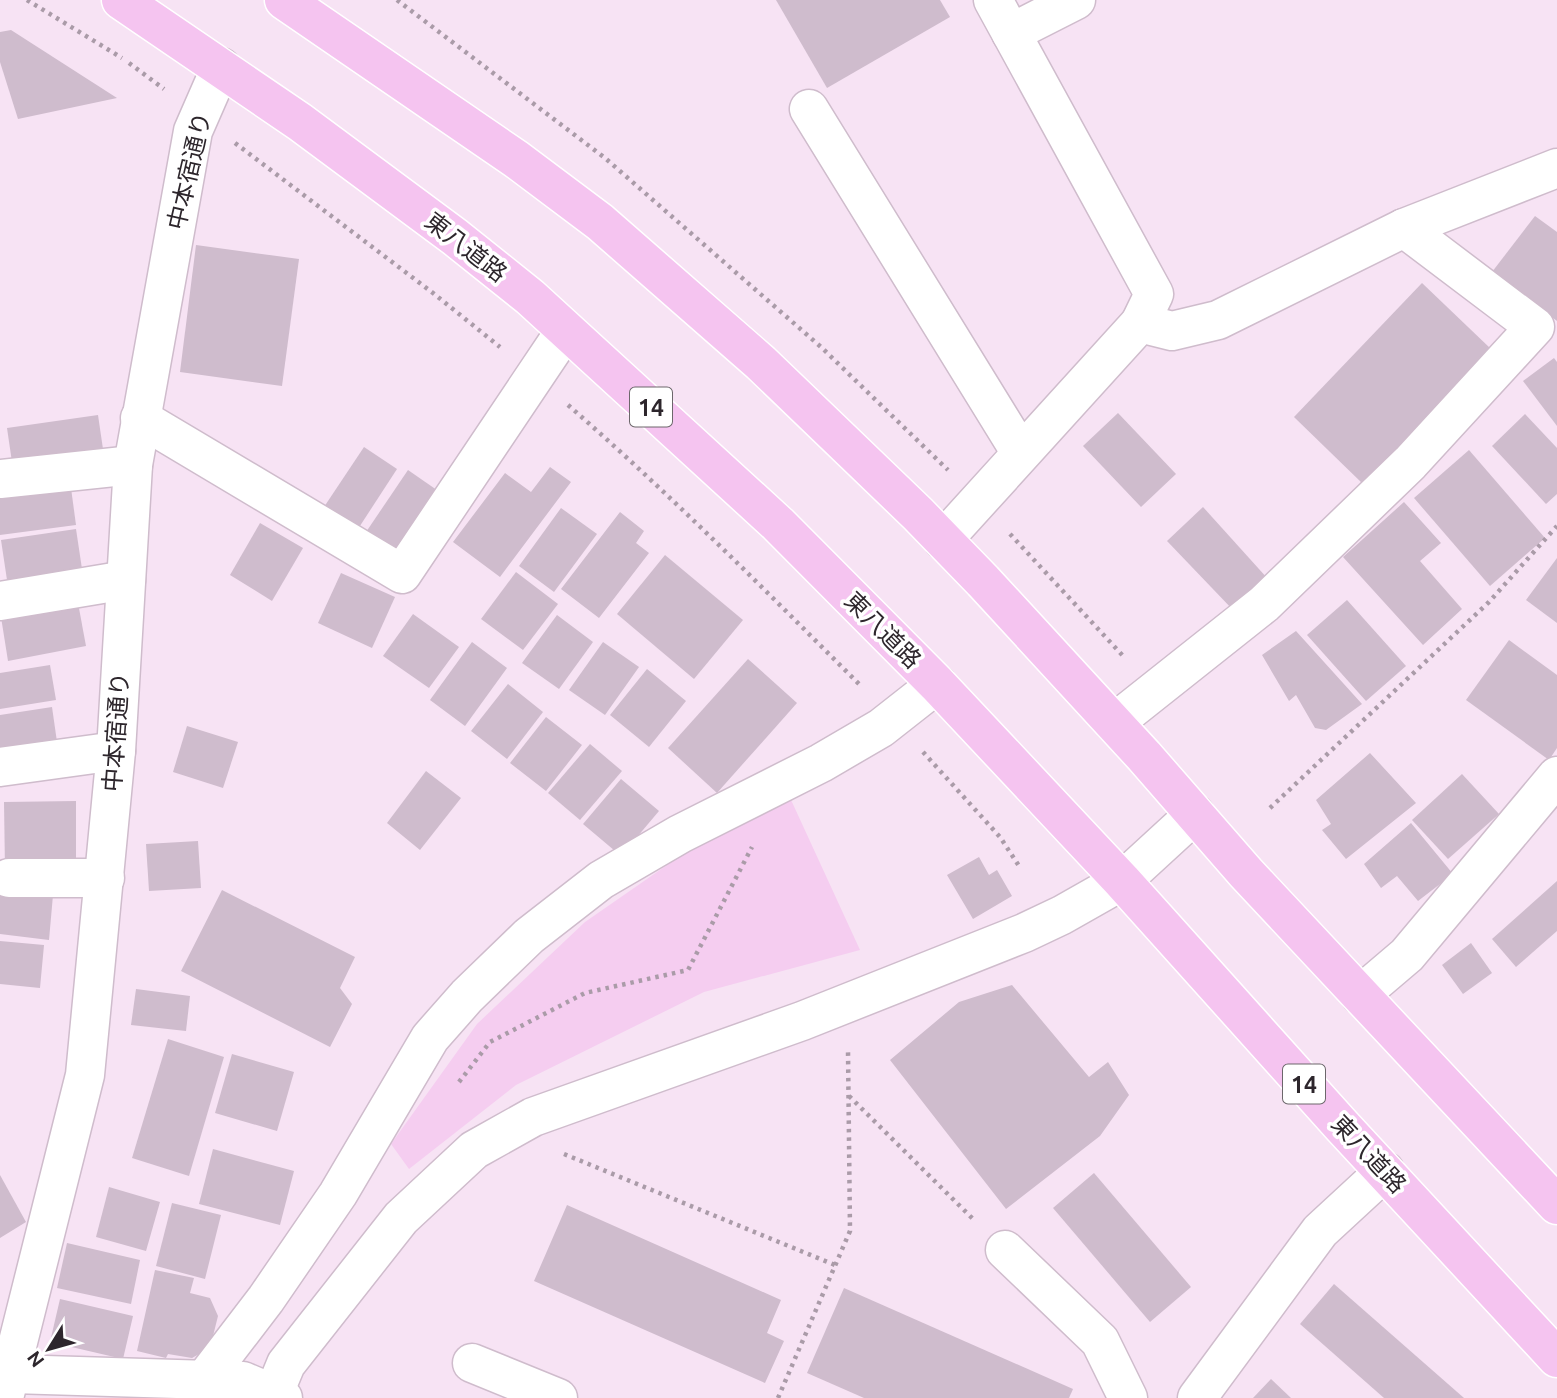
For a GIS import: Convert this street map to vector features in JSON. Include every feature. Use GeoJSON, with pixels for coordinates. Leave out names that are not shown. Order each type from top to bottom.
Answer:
{"type":"FeatureCollection","features":[{"type":"Feature","properties":{"kind":"main road","name":"東八道路"},"geometry":{"type":"LineString","coordinates":[[121,0],[392,188],[530,297],[778,524],[937,684],[1122,881],[1557,1358]]}},
{"type":"Feature","properties":{"kind":"main road"},"geometry":{"type":"LineString","coordinates":[[284,0],[505,151],[600,222],[761,363],[943,540],[1114,723],[1246,873],[1557,1205]]}},
{"type":"Feature","properties":{"kind":"street"},"geometry":{"type":"LineString","coordinates":[[943,540],[1140,323],[1154,294],[993,0]]}},
{"type":"Feature","properties":{"kind":"street"},"geometry":{"type":"LineString","coordinates":[[1011,33],[1076,0]]}},
{"type":"Feature","properties":{"kind":"street","name":"中本宿通り"},"geometry":{"type":"LineString","coordinates":[[8,1386],[85,1075],[116,751],[133,465],[193,131],[221,67]]}},
{"type":"Feature","properties":{"kind":"street"},"geometry":{"type":"LineString","coordinates":[[809,109],[1021,453]]}},
{"type":"Feature","properties":{"kind":"street"},"geometry":{"type":"LineString","coordinates":[[1140,323],[1172,331],[1218,320],[1405,228],[1557,168]]}},
{"type":"Feature","properties":{"kind":"street"},"geometry":{"type":"LineString","coordinates":[[1114,723],[1264,604],[1409,463],[1535,327],[1405,228]]}},
{"type":"Feature","properties":{"kind":"street"},"geometry":{"type":"LineString","coordinates":[[140,418],[402,574],[565,331]]}},
{"type":"Feature","properties":{"kind":"street"},"geometry":{"type":"LineString","coordinates":[[0,479],[133,465]]}},
{"type":"Feature","properties":{"kind":"street"},"geometry":{"type":"LineString","coordinates":[[0,601],[126,580]]}},
{"type":"Feature","properties":{"kind":"street"},"geometry":{"type":"LineString","coordinates":[[204,1380],[267,1299],[338,1194],[430,1038],[467,996],[530,936],[601,880],[680,834],[881,728],[937,684]]}},
{"type":"Feature","properties":{"kind":"street"},"geometry":{"type":"LineString","coordinates":[[0,768],[116,751]]}},
{"type":"Feature","properties":{"kind":"street"},"geometry":{"type":"LineString","coordinates":[[1360,995],[1407,955],[1557,776]]}},
{"type":"Feature","properties":{"kind":"street"},"geometry":{"type":"LineString","coordinates":[[8,1386],[243,1381],[276,1397],[286,1364],[401,1218],[474,1150],[533,1117],[802,1021],[1024,933],[1122,881],[1195,814]]}},
{"type":"Feature","properties":{"kind":"street"},"geometry":{"type":"LineString","coordinates":[[9,878],[105,878]]}},
{"type":"Feature","properties":{"kind":"street"},"geometry":{"type":"LineString","coordinates":[[1196,1398],[1320,1231],[1385,1171]]}},
{"type":"Feature","properties":{"kind":"street"},"geometry":{"type":"LineString","coordinates":[[1005,1250],[1100,1342],[1128,1398]]}},
{"type":"Feature","properties":{"kind":"street"},"geometry":{"type":"LineString","coordinates":[[472,1363],[558,1398]]}},
{"type":"Feature","properties":{"kind":"path"},"geometry":{"type":"LineString","coordinates":[[1270,808],[1489,601],[1557,526]]}},
{"type":"Feature","properties":{"kind":"path"},"geometry":{"type":"LineString","coordinates":[[457,1084],[490,1042],[585,993],[688,970],[756,839]]}},
{"type":"Feature","properties":{"kind":"path"},"geometry":{"type":"LineString","coordinates":[[778,1398],[850,1231],[848,1044]]}},
{"type":"Feature","properties":{"kind":"path"},"geometry":{"type":"LineString","coordinates":[[849,1096],[1005,1250]]}},
{"type":"Feature","properties":{"kind":"path"},"geometry":{"type":"LineString","coordinates":[[553,1149],[835,1265]]}},
{"type":"Feature","properties":{"kind":"shaded area"},"geometry":{"type":"Polygon","coordinates":[[[786,789],[860,950],[704,992],[516,1085],[409,1169],[391,1144],[477,1024],[585,922],[683,854],[786,789]]]}},
{"type":"Feature","properties":{"kind":"building"},"geometry":{"type":"Polygon","coordinates":[[[776,0],[940,0],[950,17],[827,88],[776,0]]]}},
{"type":"Feature","properties":{"kind":"building"},"geometry":{"type":"Polygon","coordinates":[[[11,30],[117,98],[18,119],[0,62],[0,32],[11,30]]]}},
{"type":"Feature","properties":{"kind":"building"},"geometry":{"type":"Polygon","coordinates":[[[1535,216],[1557,232],[1557,321],[1492,272],[1535,216]]]}},
{"type":"Feature","properties":{"kind":"building"},"geometry":{"type":"Polygon","coordinates":[[[196,245],[299,259],[282,386],[180,372],[196,245]]]}},
{"type":"Feature","properties":{"kind":"building"},"geometry":{"type":"Polygon","coordinates":[[[1422,283],[1491,349],[1363,484],[1294,417],[1422,283]]]}},
{"type":"Feature","properties":{"kind":"building"},"geometry":{"type":"Polygon","coordinates":[[[1554,358],[1557,362],[1557,426],[1523,381],[1554,358]]]}},
{"type":"Feature","properties":{"kind":"building"},"geometry":{"type":"Polygon","coordinates":[[[1118,413],[1176,474],[1141,507],[1083,446],[1118,413]]]}},
{"type":"Feature","properties":{"kind":"building"},"geometry":{"type":"Polygon","coordinates":[[[1525,414],[1557,448],[1557,494],[1546,504],[1492,446],[1525,414]]]}},
{"type":"Feature","properties":{"kind":"building"},"geometry":{"type":"Polygon","coordinates":[[[98,415],[104,456],[13,469],[7,428],[98,415]]]}},
{"type":"Feature","properties":{"kind":"building"},"geometry":{"type":"Polygon","coordinates":[[[364,447],[397,469],[356,532],[322,510],[364,447]]]}},
{"type":"Feature","properties":{"kind":"building"},"geometry":{"type":"Polygon","coordinates":[[[1469,450],[1545,538],[1490,586],[1414,498],[1469,450]]]}},
{"type":"Feature","properties":{"kind":"building"},"geometry":{"type":"Polygon","coordinates":[[[550,467],[571,482],[500,577],[453,542],[505,473],[531,492],[550,467]]]}},
{"type":"Feature","properties":{"kind":"building"},"geometry":{"type":"Polygon","coordinates":[[[408,470],[444,495],[397,562],[362,538],[408,470]]]}},
{"type":"Feature","properties":{"kind":"building"},"geometry":{"type":"Polygon","coordinates":[[[71,488],[76,525],[0,535],[0,498],[71,488]]]}},
{"type":"Feature","properties":{"kind":"building"},"geometry":{"type":"Polygon","coordinates":[[[1404,502],[1441,543],[1420,561],[1462,609],[1423,645],[1343,557],[1404,502]]]}},
{"type":"Feature","properties":{"kind":"building"},"geometry":{"type":"Polygon","coordinates":[[[1203,507],[1268,579],[1234,611],[1167,541],[1203,507]]]}},
{"type":"Feature","properties":{"kind":"building"},"geometry":{"type":"Polygon","coordinates":[[[561,508],[597,534],[554,592],[519,566],[561,508]]]}},
{"type":"Feature","properties":{"kind":"building"},"geometry":{"type":"Polygon","coordinates":[[[620,512],[644,531],[636,543],[649,553],[599,618],[561,589],[620,512]]]}},
{"type":"Feature","properties":{"kind":"building"},"geometry":{"type":"Polygon","coordinates":[[[260,523],[303,548],[272,601],[230,575],[260,523]]]}},
{"type":"Feature","properties":{"kind":"building"},"geometry":{"type":"Polygon","coordinates":[[[76,529],[82,569],[7,580],[1,540],[76,529]]]}},
{"type":"Feature","properties":{"kind":"building"},"geometry":{"type":"Polygon","coordinates":[[[665,555],[743,620],[694,679],[617,614],[665,555]]]}},
{"type":"Feature","properties":{"kind":"building"},"geometry":{"type":"Polygon","coordinates":[[[1557,558],[1557,623],[1526,600],[1557,558]]]}},
{"type":"Feature","properties":{"kind":"building"},"geometry":{"type":"Polygon","coordinates":[[[516,572],[558,604],[523,650],[481,619],[516,572]]]}},
{"type":"Feature","properties":{"kind":"building"},"geometry":{"type":"Polygon","coordinates":[[[341,573],[395,597],[372,648],[318,623],[341,573]]]}},
{"type":"Feature","properties":{"kind":"building"},"geometry":{"type":"Polygon","coordinates":[[[1347,600],[1406,666],[1366,701],[1307,635],[1347,600]]]}},
{"type":"Feature","properties":{"kind":"building"},"geometry":{"type":"Polygon","coordinates":[[[78,603],[86,646],[8,661],[1,617],[78,603]]]}},
{"type":"Feature","properties":{"kind":"building"},"geometry":{"type":"Polygon","coordinates":[[[413,614],[459,647],[429,688],[383,656],[413,614]]]}},
{"type":"Feature","properties":{"kind":"building"},"geometry":{"type":"Polygon","coordinates":[[[557,615],[593,642],[559,689],[522,663],[557,615]]]}},
{"type":"Feature","properties":{"kind":"building"},"geometry":{"type":"Polygon","coordinates":[[[1296,631],[1362,704],[1326,730],[1315,728],[1296,695],[1289,701],[1262,655],[1296,631]]]}},
{"type":"Feature","properties":{"kind":"building"},"geometry":{"type":"Polygon","coordinates":[[[1509,640],[1557,675],[1557,748],[1549,760],[1466,700],[1509,640]]]}},
{"type":"Feature","properties":{"kind":"building"},"geometry":{"type":"Polygon","coordinates":[[[472,642],[507,668],[465,726],[430,700],[472,642]]]}},
{"type":"Feature","properties":{"kind":"building"},"geometry":{"type":"Polygon","coordinates":[[[603,642],[639,667],[605,715],[569,690],[603,642]]]}},
{"type":"Feature","properties":{"kind":"building"},"geometry":{"type":"Polygon","coordinates":[[[748,659],[797,703],[717,793],[668,748],[748,659]]]}},
{"type":"Feature","properties":{"kind":"building"},"geometry":{"type":"Polygon","coordinates":[[[50,665],[56,700],[0,709],[0,673],[50,665]]]}},
{"type":"Feature","properties":{"kind":"building"},"geometry":{"type":"Polygon","coordinates":[[[647,669],[686,701],[649,747],[610,715],[647,669]]]}},
{"type":"Feature","properties":{"kind":"building"},"geometry":{"type":"Polygon","coordinates":[[[508,684],[543,712],[507,759],[471,731],[508,684]]]}},
{"type":"Feature","properties":{"kind":"building"},"geometry":{"type":"Polygon","coordinates":[[[52,707],[58,749],[0,758],[0,715],[52,707]]]}},
{"type":"Feature","properties":{"kind":"building"},"geometry":{"type":"Polygon","coordinates":[[[546,717],[582,745],[546,791],[510,763],[546,717]]]}},
{"type":"Feature","properties":{"kind":"building"},"geometry":{"type":"Polygon","coordinates":[[[187,726],[238,742],[223,788],[173,772],[187,726]]]}},
{"type":"Feature","properties":{"kind":"building"},"geometry":{"type":"Polygon","coordinates":[[[590,744],[622,771],[580,820],[548,793],[590,744]]]}},
{"type":"Feature","properties":{"kind":"building"},"geometry":{"type":"Polygon","coordinates":[[[1370,753],[1416,803],[1346,859],[1322,830],[1331,824],[1316,800],[1370,753]]]}},
{"type":"Feature","properties":{"kind":"building"},"geometry":{"type":"Polygon","coordinates":[[[426,771],[461,798],[420,850],[387,823],[426,771]]]}},
{"type":"Feature","properties":{"kind":"building"},"geometry":{"type":"Polygon","coordinates":[[[1462,774],[1499,814],[1448,859],[1412,820],[1462,774]]]}},
{"type":"Feature","properties":{"kind":"building"},"geometry":{"type":"Polygon","coordinates":[[[621,779],[659,811],[621,856],[583,824],[621,779]]]}},
{"type":"Feature","properties":{"kind":"building"},"geometry":{"type":"Polygon","coordinates":[[[76,801],[76,870],[5,870],[4,802],[76,801]]]}},
{"type":"Feature","properties":{"kind":"building"},"geometry":{"type":"Polygon","coordinates":[[[1411,823],[1453,874],[1418,901],[1397,876],[1381,888],[1364,864],[1411,823]]]}},
{"type":"Feature","properties":{"kind":"building"},"geometry":{"type":"Polygon","coordinates":[[[198,841],[201,888],[149,891],[146,844],[198,841]]]}},
{"type":"Feature","properties":{"kind":"building"},"geometry":{"type":"Polygon","coordinates":[[[979,857],[989,875],[997,870],[1012,896],[973,919],[947,875],[979,857]]]}},
{"type":"Feature","properties":{"kind":"building"},"geometry":{"type":"Polygon","coordinates":[[[1557,881],[1557,931],[1516,967],[1492,939],[1557,881]]]}},
{"type":"Feature","properties":{"kind":"building"},"geometry":{"type":"Polygon","coordinates":[[[0,889],[53,895],[49,940],[0,934],[0,889]]]}},
{"type":"Feature","properties":{"kind":"building"},"geometry":{"type":"Polygon","coordinates":[[[222,890],[355,957],[340,988],[352,1004],[330,1047],[181,971],[222,890]]]}},
{"type":"Feature","properties":{"kind":"building"},"geometry":{"type":"Polygon","coordinates":[[[0,941],[44,945],[40,988],[0,984],[0,941]]]}},
{"type":"Feature","properties":{"kind":"building"},"geometry":{"type":"Polygon","coordinates":[[[1471,943],[1492,973],[1463,994],[1442,965],[1471,943]]]}},
{"type":"Feature","properties":{"kind":"building"},"geometry":{"type":"Polygon","coordinates":[[[1012,985],[1089,1077],[1108,1062],[1129,1095],[1100,1136],[1006,1209],[890,1060],[959,1002],[1012,985]]]}},
{"type":"Feature","properties":{"kind":"building"},"geometry":{"type":"Polygon","coordinates":[[[136,989],[190,996],[186,1031],[131,1025],[136,989]]]}},
{"type":"Feature","properties":{"kind":"building"},"geometry":{"type":"Polygon","coordinates":[[[168,1039],[224,1057],[189,1176],[132,1158],[168,1039]]]}},
{"type":"Feature","properties":{"kind":"building"},"geometry":{"type":"Polygon","coordinates":[[[232,1054],[294,1072],[277,1131],[215,1113],[232,1054]]]}},
{"type":"Feature","properties":{"kind":"building"},"geometry":{"type":"Polygon","coordinates":[[[213,1149],[294,1171],[280,1225],[199,1204],[213,1149]]]}},
{"type":"Feature","properties":{"kind":"building"},"geometry":{"type":"Polygon","coordinates":[[[1094,1173],[1191,1287],[1150,1322],[1053,1208],[1094,1173]]]}},
{"type":"Feature","properties":{"kind":"building"},"geometry":{"type":"Polygon","coordinates":[[[0,1175],[26,1222],[0,1238],[0,1175]]]}},
{"type":"Feature","properties":{"kind":"building"},"geometry":{"type":"Polygon","coordinates":[[[109,1187],[160,1202],[146,1251],[96,1237],[109,1187]]]}},
{"type":"Feature","properties":{"kind":"building"},"geometry":{"type":"Polygon","coordinates":[[[172,1203],[221,1215],[205,1279],[156,1266],[172,1203]]]}},
{"type":"Feature","properties":{"kind":"building"},"geometry":{"type":"Polygon","coordinates":[[[567,1205],[781,1300],[767,1333],[784,1341],[765,1383],[534,1281],[567,1205]]]}},
{"type":"Feature","properties":{"kind":"building"},"geometry":{"type":"Polygon","coordinates":[[[67,1243],[140,1260],[131,1304],[57,1288],[67,1243]]]}},
{"type":"Feature","properties":{"kind":"building"},"geometry":{"type":"Polygon","coordinates":[[[155,1270],[194,1278],[190,1293],[210,1298],[218,1316],[210,1348],[192,1358],[168,1354],[166,1358],[137,1351],[155,1270]]]}},
{"type":"Feature","properties":{"kind":"building"},"geometry":{"type":"Polygon","coordinates":[[[1334,1284],[1464,1398],[1384,1398],[1300,1324],[1334,1284]]]}},
{"type":"Feature","properties":{"kind":"building"},"geometry":{"type":"Polygon","coordinates":[[[844,1288],[1073,1389],[1069,1398],[864,1398],[807,1373],[844,1288]]]}},
{"type":"Feature","properties":{"kind":"building"},"geometry":{"type":"Polygon","coordinates":[[[60,1299],[133,1316],[123,1359],[50,1342],[60,1299]]]}},
{"type":"Feature","properties":{"kind":"building"},"geometry":{"type":"Polygon","coordinates":[[[1271,1379],[1291,1398],[1253,1398],[1271,1379]]]}}]}
